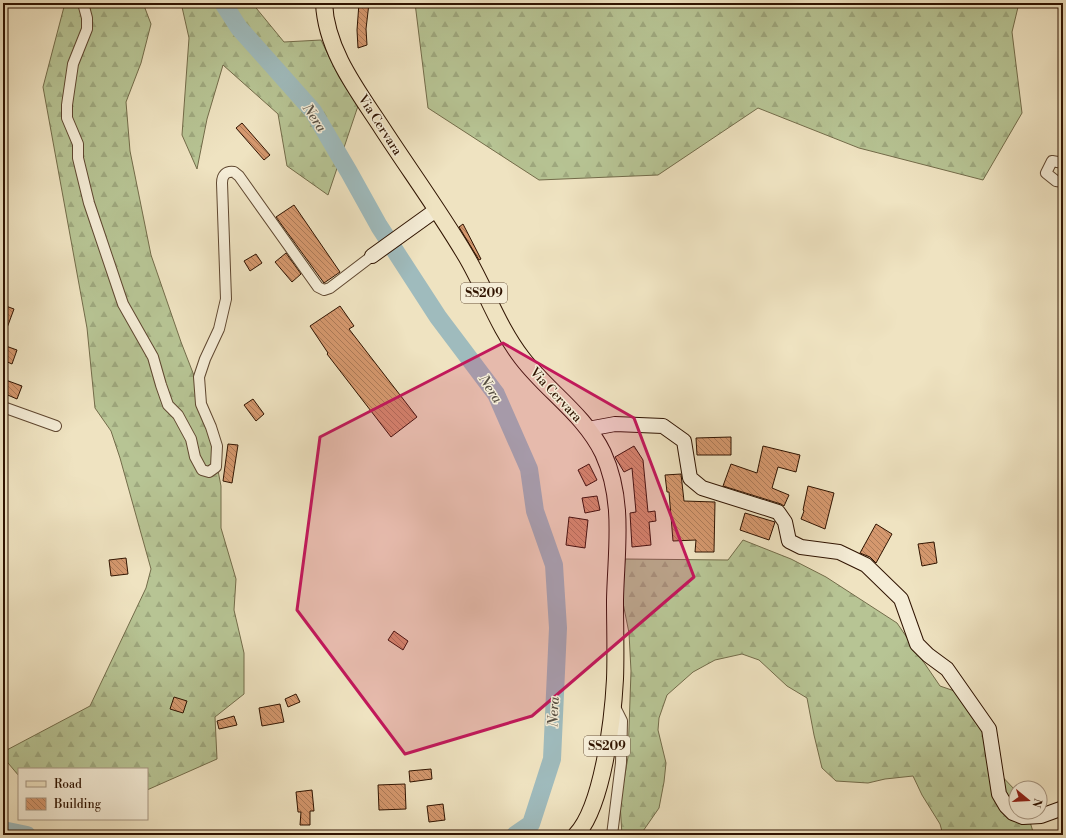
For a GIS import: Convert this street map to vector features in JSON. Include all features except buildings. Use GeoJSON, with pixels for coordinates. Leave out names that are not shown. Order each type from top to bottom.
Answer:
{"type":"FeatureCollection","features":[{"type":"Feature","properties":{"kind":"main road","name":"Via Cervara"},"geometry":{"type":"LineString","coordinates":[[324,3],[328,33],[344,68],[467,257],[502,327],[522,359],[588,429],[603,454],[611,476],[618,516],[615,597],[616,658],[614,705],[599,785],[589,815],[579,834]]}},
{"type":"Feature","properties":{"kind":"street"},"geometry":{"type":"LineString","coordinates":[[83,3],[87,18],[87,28],[73,64],[67,105],[67,118],[78,144],[78,158],[89,203],[123,304],[154,357],[168,405],[178,416],[191,439],[195,457],[202,470],[209,472],[216,467],[217,446],[211,427],[200,404],[199,377],[205,359],[219,329],[226,299],[223,176],[228,172],[237,173],[318,288],[324,290],[330,288],[436,210]]}},
{"type":"Feature","properties":{"kind":"street"},"geometry":{"type":"LineString","coordinates":[[1063,163],[1052,161],[1046,173],[1056,181],[1063,182]]}},
{"type":"Feature","properties":{"kind":"street"},"geometry":{"type":"LineString","coordinates":[[3,407],[56,426]]}},
{"type":"Feature","properties":{"kind":"street"},"geometry":{"type":"LineString","coordinates":[[588,429],[615,424],[663,426],[684,441],[690,478],[702,488],[778,512],[785,522],[789,541],[801,547],[840,552],[866,564],[901,599],[917,644],[928,656],[947,669],[989,729],[999,794],[1006,806],[1013,812],[1023,817],[1041,816],[1063,808]]}},
{"type":"Feature","properties":{"kind":"street"},"geometry":{"type":"LineString","coordinates":[[612,835],[622,756],[622,721],[614,705]]}},
{"type":"Feature","properties":{"kind":"highlighted area"},"geometry":{"type":"Polygon","coordinates":[[[503,343],[634,418],[694,577],[532,716],[405,754],[297,610],[320,437],[503,343]]]}},
{"type":"Feature","properties":{"kind":"green space"},"geometry":{"type":"Polygon","coordinates":[[[65,3],[143,3],[151,24],[141,63],[126,102],[130,151],[151,255],[181,342],[205,404],[221,486],[221,528],[236,579],[234,610],[244,653],[244,694],[215,717],[217,759],[148,790],[148,768],[18,768],[18,775],[3,757],[3,752],[90,706],[146,588],[151,569],[111,431],[95,408],[87,328],[43,87],[65,3]]]}},
{"type":"Feature","properties":{"kind":"green space"},"geometry":{"type":"Polygon","coordinates":[[[178,3],[252,3],[284,42],[321,40],[339,77],[358,106],[328,195],[287,166],[278,114],[223,65],[207,119],[197,169],[182,135],[189,38],[182,7],[178,3]]]}},
{"type":"Feature","properties":{"kind":"green space"},"geometry":{"type":"Polygon","coordinates":[[[415,3],[1019,3],[1012,32],[1022,113],[983,180],[859,148],[758,108],[658,175],[539,180],[428,108],[415,3]]]}},
{"type":"Feature","properties":{"kind":"green space"},"geometry":{"type":"Polygon","coordinates":[[[743,540],[791,559],[826,577],[897,623],[940,686],[966,695],[988,740],[995,769],[1008,783],[1008,820],[1029,820],[1034,835],[943,835],[940,824],[922,795],[913,776],[885,779],[868,783],[836,781],[822,768],[807,698],[787,686],[759,660],[742,654],[715,660],[693,672],[667,695],[659,718],[658,730],[666,763],[659,808],[641,834],[642,835],[622,835],[620,803],[628,757],[631,671],[629,633],[622,598],[625,559],[728,560],[743,540]]]}},
{"type":"Feature","properties":{"kind":"waterway","name":"Nera"},"geometry":{"type":"LineString","coordinates":[[223,3],[239,28],[313,111],[379,226],[438,317],[496,394],[529,469],[535,511],[554,565],[558,628],[552,759],[531,824],[515,835]]}},
{"type":"Feature","properties":{"kind":"waterway","name":"Nera"},"geometry":{"type":"LineString","coordinates":[[3,830],[27,835]]}}]}
